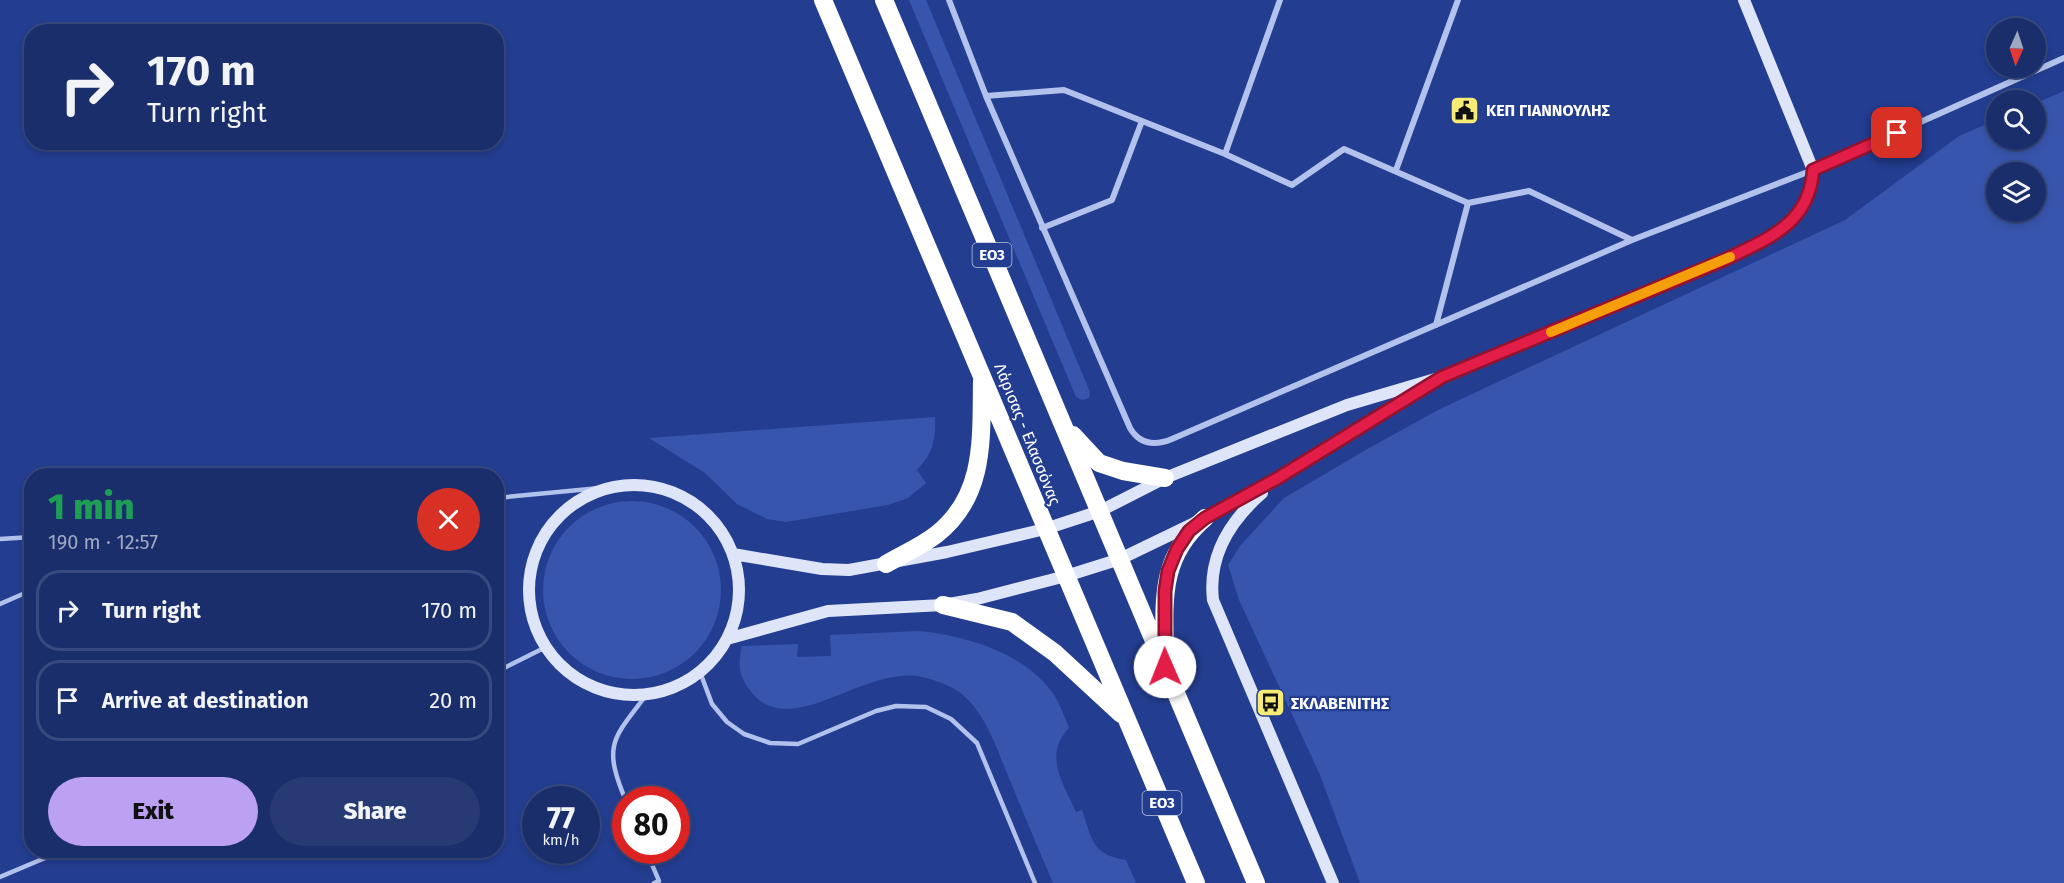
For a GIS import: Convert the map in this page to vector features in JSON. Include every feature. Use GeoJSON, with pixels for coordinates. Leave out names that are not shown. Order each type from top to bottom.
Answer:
{"type":"FeatureCollection","features":[{"type":"Feature","properties":{"kind":"highway","name":"Λάρισας - Ελασσόνας"},"geometry":{"type":"LineString","coordinates":[[823,0],[1196,883]]}},
{"type":"Feature","properties":{"kind":"highway","name":"ΕΟ3"},"geometry":{"type":"LineString","coordinates":[[884,0],[1256,883]]}},
{"type":"Feature","properties":{"kind":"highway"},"geometry":{"type":"LineString","coordinates":[[886,564],[936,535],[956,516],[969,495],[977,473],[981,442],[982,374]]}},
{"type":"Feature","properties":{"kind":"highway"},"geometry":{"type":"LineString","coordinates":[[1066,429],[1099,463],[1123,471],[1165,478]]}},
{"type":"Feature","properties":{"kind":"highway"},"geometry":{"type":"LineString","coordinates":[[1165,667],[1164,603],[1168,571],[1177,549],[1189,531],[1205,518]]}},
{"type":"Feature","properties":{"kind":"highway"},"geometry":{"type":"LineString","coordinates":[[943,605],[1012,622],[1055,653],[1129,722]]}},
{"type":"Feature","properties":{"kind":"street"},"geometry":{"type":"LineString","coordinates":[[949,0],[986,96],[1130,428],[1139,439],[1151,444],[1172,440],[1632,240],[1813,170],[2064,58]]}},
{"type":"Feature","properties":{"kind":"street"},"geometry":{"type":"LineString","coordinates":[[1225,154],[1280,0]]}},
{"type":"Feature","properties":{"kind":"street"},"geometry":{"type":"LineString","coordinates":[[1396,170],[1458,0]]}},
{"type":"Feature","properties":{"kind":"street"},"geometry":{"type":"LineString","coordinates":[[733,554],[822,569],[849,570],[1045,529],[1100,511],[1165,478],[1347,405],[1442,377],[1724,260],[1764,241],[1785,227],[1805,205],[1812,189],[1813,170],[1744,0]]}},
{"type":"Feature","properties":{"kind":"street"},"geometry":{"type":"LineString","coordinates":[[986,96],[1064,90],[1225,154],[1293,185],[1344,149],[1468,203],[1529,191],[1632,240]]}},
{"type":"Feature","properties":{"kind":"street"},"geometry":{"type":"LineString","coordinates":[[1042,228],[1112,200],[1142,121]]}},
{"type":"Feature","properties":{"kind":"street"},"geometry":{"type":"LineString","coordinates":[[1436,325],[1468,203]]}},
{"type":"Feature","properties":{"kind":"street"},"geometry":{"type":"LineString","coordinates":[[727,639],[828,611],[943,605],[1066,576],[1120,559],[1205,518],[1278,478],[1442,377]]}},
{"type":"Feature","properties":{"kind":"street"},"geometry":{"type":"LineString","coordinates":[[1278,478],[1250,503],[1220,546],[1213,565],[1213,600],[1333,883]]}},
{"type":"Feature","properties":{"kind":"street"},"geometry":{"type":"LineString","coordinates":[[621,486],[656,488],[689,501],[716,524],[733,554],[739,597],[727,639],[711,662],[700,672],[675,686],[647,694],[618,693],[590,685],[565,669],[546,646],[538,631],[530,597],[533,562],[539,546],[559,517],[588,496],[621,486]]}},
{"type":"Feature","properties":{"kind":"lane"},"geometry":{"type":"LineString","coordinates":[[504,497],[621,486]]}},
{"type":"Feature","properties":{"kind":"lane"},"geometry":{"type":"LineString","coordinates":[[0,540],[24,538]]}},
{"type":"Feature","properties":{"kind":"lane"},"geometry":{"type":"LineString","coordinates":[[0,604],[24,594]]}},
{"type":"Feature","properties":{"kind":"lane"},"geometry":{"type":"LineString","coordinates":[[504,668],[546,646]]}},
{"type":"Feature","properties":{"kind":"lane"},"geometry":{"type":"LineString","coordinates":[[700,672],[712,704],[727,722],[744,734],[770,743],[798,744],[876,711],[896,706],[926,707],[951,719],[977,743],[1035,883]]}},
{"type":"Feature","properties":{"kind":"lane"},"geometry":{"type":"LineString","coordinates":[[620,786],[614,771],[614,738],[647,694]]}},
{"type":"Feature","properties":{"kind":"lane"},"geometry":{"type":"LineString","coordinates":[[0,877],[45,858]]}},
{"type":"Feature","properties":{"kind":"lane"},"geometry":{"type":"LineString","coordinates":[[651,864],[657,882]]}},
{"type":"Feature","properties":{"kind":"shaded area"},"geometry":{"type":"Polygon","coordinates":[[[909,0],[926,0],[1090,392],[1089,398],[1082,400],[1076,397],[909,0]]]}},
{"type":"Feature","properties":{"kind":"shaded area"},"geometry":{"type":"Polygon","coordinates":[[[2064,91],[2064,883],[1360,883],[1320,775],[1239,600],[1228,565],[1240,546],[1284,498],[1369,448],[1440,409],[1845,220],[1959,136],[1986,124],[1986,150],[2046,150],[2046,99],[2064,91]]]}},
{"type":"Feature","properties":{"kind":"shaded area"},"geometry":{"type":"Polygon","coordinates":[[[935,417],[932,446],[927,458],[917,470],[926,483],[908,498],[888,505],[786,522],[767,519],[737,504],[705,473],[649,438],[935,417]]]}},
{"type":"Feature","properties":{"kind":"shaded area"},"geometry":{"type":"Polygon","coordinates":[[[632,501],[649,502],[666,507],[695,527],[715,556],[720,573],[720,607],[715,624],[695,653],[666,673],[649,678],[632,679],[615,678],[598,673],[569,653],[549,624],[544,607],[543,590],[544,573],[549,556],[569,527],[598,507],[615,502],[632,501]]]}},
{"type":"Feature","properties":{"kind":"shaded area"},"geometry":{"type":"Polygon","coordinates":[[[918,631],[976,642],[1013,659],[1044,683],[1056,698],[1069,728],[1061,738],[1057,749],[1056,759],[1061,780],[1076,812],[1082,810],[1095,844],[1106,854],[1126,860],[1136,883],[1053,883],[985,723],[971,703],[954,689],[922,677],[900,676],[876,681],[806,706],[784,709],[765,704],[745,684],[741,673],[742,646],[798,644],[797,657],[831,656],[830,635],[918,631]]]}},
{"type":"Feature","properties":{"kind":"slow traffic"},"geometry":{"type":"LineString","coordinates":[[1551,332],[1730,257]]}},
{"type":"Feature","properties":{"kind":"place","name":"ΚΕΠ ΓΙΑΝΝΟΥΛΗΣ"},"geometry":{"type":"Point","coordinates":[1465,110]}},
{"type":"Feature","properties":{"kind":"place","name":"ΣΚΛΑΒΕΝΙΤΗΣ"},"geometry":{"type":"Point","coordinates":[1270,703]}},
{"type":"Feature","properties":{"kind":"route"},"geometry":{"type":"LineString","coordinates":[[1165,667],[1164,615],[1168,571],[1177,549],[1189,531],[1205,518],[1278,478],[1442,377],[1724,260],[1764,241],[1785,227],[1805,205],[1812,189],[1813,170],[1897,133]]}}]}
